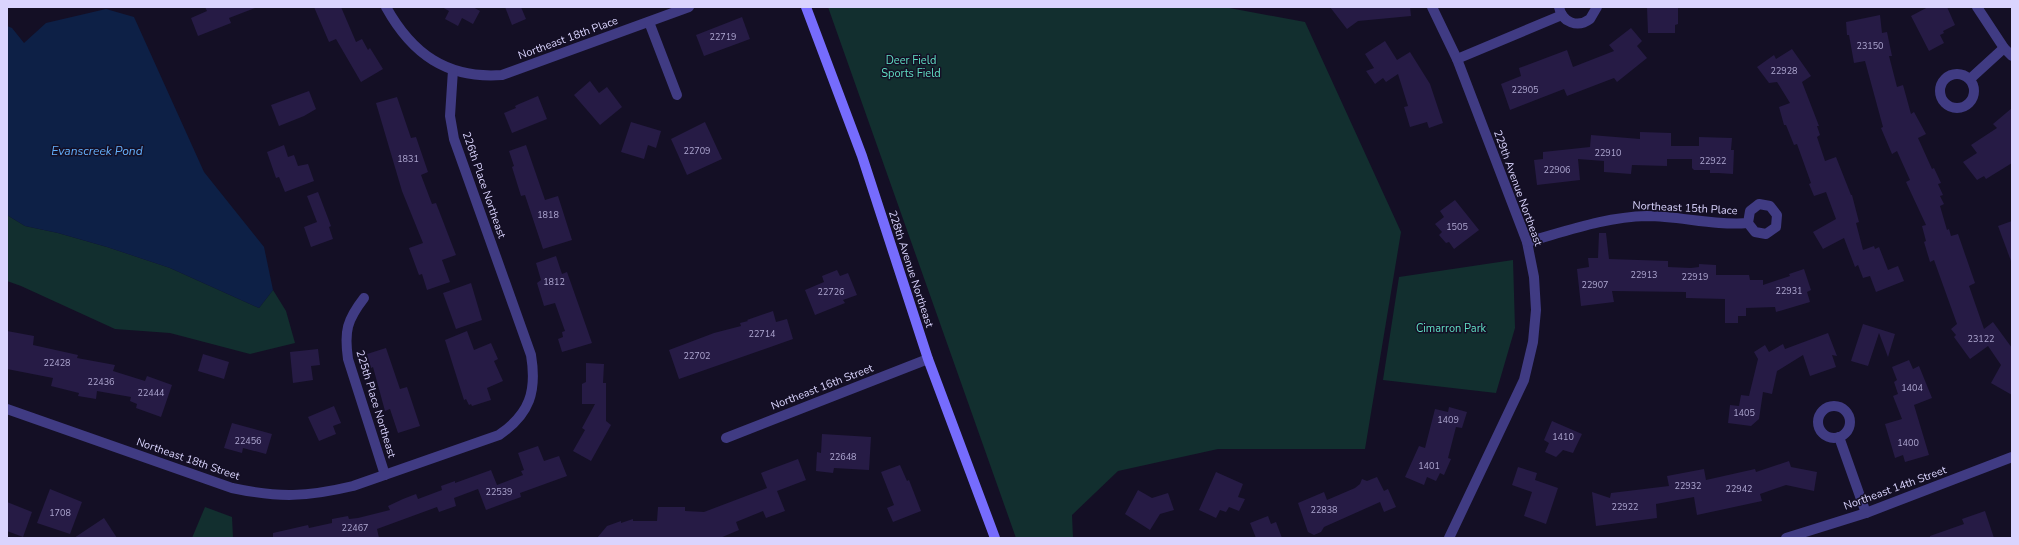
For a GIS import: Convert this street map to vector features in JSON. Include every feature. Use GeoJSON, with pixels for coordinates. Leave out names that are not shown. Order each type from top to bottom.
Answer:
{"type":"FeatureCollection","features":[{"type":"Feature","properties":{"kind":"main road","name":"228th Avenue Northeast"},"geometry":{"type":"LineString","coordinates":[[806,7],[862,156],[928,359],[995,538]]}},
{"type":"Feature","properties":{"kind":"street"},"geometry":{"type":"LineString","coordinates":[[386,7],[397,28],[411,44],[430,59],[453,70]]}},
{"type":"Feature","properties":{"kind":"street","name":"Northeast 18th Place"},"geometry":{"type":"LineString","coordinates":[[453,70],[485,76],[502,75],[689,7]]}},
{"type":"Feature","properties":{"kind":"street","name":"229th Avenue Northeast"},"geometry":{"type":"LineString","coordinates":[[1432,7],[1457,59],[1528,242],[1534,277],[1536,310],[1533,342],[1524,380],[1449,538]]}},
{"type":"Feature","properties":{"kind":"street"},"geometry":{"type":"LineString","coordinates":[[1457,59],[1560,11],[1572,23],[1585,23],[1595,14],[1597,7]]}},
{"type":"Feature","properties":{"kind":"street"},"geometry":{"type":"LineString","coordinates":[[1977,7],[2004,48],[2012,56]]}},
{"type":"Feature","properties":{"kind":"street"},"geometry":{"type":"LineString","coordinates":[[649,22],[677,95]]}},
{"type":"Feature","properties":{"kind":"street"},"geometry":{"type":"LineString","coordinates":[[1970,79],[2004,48]]}},
{"type":"Feature","properties":{"kind":"street","name":"226th Place Northeast"},"geometry":{"type":"LineString","coordinates":[[453,70],[450,116],[454,139],[531,355],[535,374],[531,396]]}},
{"type":"Feature","properties":{"kind":"street","name":"Northeast 15th Place"},"geometry":{"type":"LineString","coordinates":[[1528,242],[1598,222],[1622,217],[1648,216],[1716,222],[1748,223]]}},
{"type":"Feature","properties":{"kind":"street","name":"225th Place Northeast"},"geometry":{"type":"LineString","coordinates":[[364,298],[352,313],[346,326],[346,344],[348,359],[385,475]]}},
{"type":"Feature","properties":{"kind":"street","name":"Northeast 16th Street"},"geometry":{"type":"LineString","coordinates":[[726,438],[928,359]]}},
{"type":"Feature","properties":{"kind":"street","name":"Northeast 18th Street"},"geometry":{"type":"LineString","coordinates":[[7,409],[232,488],[264,495],[296,496],[353,486],[499,435],[513,425],[526,409],[531,396]]}},
{"type":"Feature","properties":{"kind":"street"},"geometry":{"type":"LineString","coordinates":[[1839,437],[1866,513]]}},
{"type":"Feature","properties":{"kind":"street","name":"Northeast 14th Street"},"geometry":{"type":"LineString","coordinates":[[1786,538],[1866,513],[2012,457]]}},
{"type":"Feature","properties":{"kind":"green space","name":"Deer Field Sports Field"},"geometry":{"type":"Polygon","coordinates":[[[828,7],[1224,7],[1305,22],[1401,232],[1365,449],[1218,449],[1118,471],[1072,515],[1073,538],[1016,538],[828,7]]]}},
{"type":"Feature","properties":{"kind":"green space"},"geometry":{"type":"Polygon","coordinates":[[[7,215],[25,226],[58,233],[107,247],[170,268],[259,308],[273,290],[286,311],[295,343],[250,354],[170,333],[115,329],[7,281],[7,215]]]}},
{"type":"Feature","properties":{"kind":"green space","name":"Cimarron Park"},"geometry":{"type":"Polygon","coordinates":[[[1513,260],[1515,328],[1496,393],[1383,380],[1399,277],[1513,260]]]}},
{"type":"Feature","properties":{"kind":"green space"},"geometry":{"type":"Polygon","coordinates":[[[205,507],[232,517],[233,538],[192,538],[205,507]]]}},
{"type":"Feature","properties":{"kind":"water","name":"Evanscreek Pond"},"geometry":{"type":"Polygon","coordinates":[[[106,9],[134,17],[204,172],[264,247],[273,290],[259,308],[170,268],[107,247],[58,233],[25,226],[7,215],[7,26],[12,28],[24,43],[46,23],[106,9]]]}},
{"type":"Feature","properties":{"kind":"building"},"geometry":{"type":"Polygon","coordinates":[[[205,7],[255,8],[229,18],[231,23],[198,36],[191,18],[207,11],[205,7]]]}},
{"type":"Feature","properties":{"kind":"building"},"geometry":{"type":"Polygon","coordinates":[[[314,7],[341,7],[356,42],[362,39],[368,50],[370,48],[383,69],[361,82],[336,39],[329,42],[314,7]]]}},
{"type":"Feature","properties":{"kind":"building"},"geometry":{"type":"Polygon","coordinates":[[[442,7],[473,7],[480,11],[473,24],[462,18],[458,26],[445,19],[449,11],[442,7]]]}},
{"type":"Feature","properties":{"kind":"building"},"geometry":{"type":"Polygon","coordinates":[[[505,7],[521,7],[526,19],[512,25],[505,7]]]}},
{"type":"Feature","properties":{"kind":"building"},"geometry":{"type":"Polygon","coordinates":[[[1330,7],[1410,7],[1411,16],[1358,21],[1347,29],[1330,7]]]}},
{"type":"Feature","properties":{"kind":"building"},"geometry":{"type":"Polygon","coordinates":[[[1647,7],[1678,7],[1678,24],[1675,25],[1675,33],[1648,33],[1647,7]]]}},
{"type":"Feature","properties":{"kind":"building"},"geometry":{"type":"Polygon","coordinates":[[[1928,7],[1947,7],[1955,25],[1943,31],[1944,33],[1940,35],[1944,43],[1929,51],[1911,16],[1928,7]]]}},
{"type":"Feature","properties":{"kind":"building"},"geometry":{"type":"Polygon","coordinates":[[[1880,15],[1882,33],[1887,32],[1892,56],[1889,56],[1897,87],[1903,85],[1911,114],[1914,112],[1926,134],[1918,138],[1932,169],[1934,168],[1941,183],[1938,184],[1943,195],[1940,196],[1944,204],[1940,206],[1947,230],[1949,229],[1951,236],[1958,234],[1975,283],[1969,286],[1984,329],[1993,322],[2012,348],[2012,395],[1991,383],[2001,365],[1988,346],[1970,359],[1954,337],[1956,335],[1951,329],[1957,324],[1934,260],[1930,262],[1924,242],[1926,241],[1922,226],[1926,225],[1906,182],[1910,180],[1897,151],[1892,154],[1881,128],[1883,127],[1865,61],[1854,63],[1849,35],[1847,35],[1846,22],[1880,15]]]}},
{"type":"Feature","properties":{"kind":"building"},"geometry":{"type":"Polygon","coordinates":[[[742,17],[750,39],[704,56],[696,35],[742,17]]]}},
{"type":"Feature","properties":{"kind":"building"},"geometry":{"type":"Polygon","coordinates":[[[1631,28],[1642,41],[1637,46],[1647,58],[1617,82],[1614,78],[1567,96],[1564,89],[1510,110],[1501,84],[1521,76],[1519,68],[1567,50],[1573,67],[1614,51],[1609,45],[1631,28]]]}},
{"type":"Feature","properties":{"kind":"building"},"geometry":{"type":"Polygon","coordinates":[[[1385,41],[1397,60],[1410,52],[1430,84],[1443,123],[1429,128],[1427,122],[1410,127],[1404,107],[1408,106],[1398,74],[1386,82],[1383,78],[1375,84],[1366,71],[1374,68],[1365,54],[1385,41]]]}},
{"type":"Feature","properties":{"kind":"building"},"geometry":{"type":"Polygon","coordinates":[[[1792,49],[1811,76],[1802,82],[1819,126],[1817,126],[1820,135],[1817,137],[1825,161],[1836,157],[1852,195],[1859,222],[1856,223],[1863,250],[1874,246],[1875,249],[1879,247],[1888,270],[1898,266],[1904,281],[1876,292],[1870,276],[1863,278],[1858,265],[1855,267],[1844,238],[1823,249],[1813,232],[1836,219],[1826,192],[1814,196],[1797,144],[1794,145],[1786,125],[1784,125],[1779,107],[1790,103],[1777,82],[1769,83],[1757,67],[1774,55],[1776,59],[1792,49]]]}},
{"type":"Feature","properties":{"kind":"building"},"geometry":{"type":"Polygon","coordinates":[[[590,81],[599,93],[607,87],[622,107],[600,125],[574,95],[590,81]]]}},
{"type":"Feature","properties":{"kind":"building"},"geometry":{"type":"Polygon","coordinates":[[[309,91],[316,109],[304,116],[279,126],[271,105],[309,91]]]}},
{"type":"Feature","properties":{"kind":"building"},"geometry":{"type":"Polygon","coordinates":[[[538,96],[547,119],[512,133],[504,113],[516,108],[515,106],[519,104],[538,96]]]}},
{"type":"Feature","properties":{"kind":"building"},"geometry":{"type":"Polygon","coordinates":[[[397,97],[411,138],[416,137],[428,172],[421,175],[432,204],[436,203],[456,255],[442,260],[450,282],[427,290],[422,274],[419,275],[409,248],[423,243],[402,191],[376,103],[397,97]]]}},
{"type":"Feature","properties":{"kind":"building"},"geometry":{"type":"Polygon","coordinates":[[[2012,108],[2012,163],[1986,179],[1984,176],[1977,180],[1963,162],[1977,153],[1971,145],[1997,128],[1993,124],[2012,108]]]}},
{"type":"Feature","properties":{"kind":"building"},"geometry":{"type":"Polygon","coordinates":[[[631,122],[661,131],[656,148],[648,145],[644,159],[621,152],[631,122]]]}},
{"type":"Feature","properties":{"kind":"building"},"geometry":{"type":"Polygon","coordinates":[[[705,122],[722,159],[687,175],[671,139],[705,122]]]}},
{"type":"Feature","properties":{"kind":"building"},"geometry":{"type":"Polygon","coordinates":[[[1640,132],[1671,133],[1671,146],[1699,146],[1699,137],[1732,138],[1731,150],[1734,150],[1733,174],[1710,173],[1710,170],[1694,170],[1692,168],[1692,159],[1667,159],[1667,166],[1632,165],[1631,174],[1604,172],[1604,161],[1578,159],[1580,180],[1537,185],[1534,160],[1543,159],[1543,152],[1590,147],[1591,135],[1640,139],[1640,132]]]}},
{"type":"Feature","properties":{"kind":"building"},"geometry":{"type":"Polygon","coordinates":[[[284,145],[288,157],[294,155],[298,166],[308,164],[314,181],[285,192],[279,177],[276,178],[267,152],[284,145]]]}},
{"type":"Feature","properties":{"kind":"building"},"geometry":{"type":"Polygon","coordinates":[[[526,145],[545,200],[558,196],[572,240],[543,249],[525,195],[521,196],[512,167],[514,166],[509,151],[526,145]]]}},
{"type":"Feature","properties":{"kind":"building"},"geometry":{"type":"Polygon","coordinates":[[[318,192],[331,226],[329,227],[333,239],[311,247],[304,227],[317,222],[307,196],[318,192]]]}},
{"type":"Feature","properties":{"kind":"building"},"geometry":{"type":"Polygon","coordinates":[[[1455,200],[1479,230],[1454,249],[1449,242],[1446,243],[1439,235],[1442,232],[1435,224],[1444,217],[1440,211],[1455,200]]]}},
{"type":"Feature","properties":{"kind":"building"},"geometry":{"type":"Polygon","coordinates":[[[2012,221],[2012,261],[2011,261],[1998,226],[2012,221]]]}},
{"type":"Feature","properties":{"kind":"building"},"geometry":{"type":"Polygon","coordinates":[[[1599,233],[1606,233],[1609,259],[1668,261],[1668,267],[1691,268],[1699,267],[1699,264],[1716,265],[1716,275],[1749,275],[1750,280],[1763,280],[1763,285],[1790,276],[1789,274],[1804,269],[1811,290],[1807,292],[1810,302],[1776,312],[1775,307],[1746,308],[1746,316],[1738,316],[1738,323],[1725,323],[1725,299],[1686,298],[1686,292],[1612,291],[1614,302],[1581,306],[1577,269],[1589,267],[1588,258],[1598,258],[1599,233]]]}},
{"type":"Feature","properties":{"kind":"building"},"geometry":{"type":"Polygon","coordinates":[[[556,256],[562,274],[567,272],[592,343],[562,352],[558,339],[563,337],[562,332],[565,331],[555,303],[544,306],[537,283],[541,280],[536,263],[556,256]]]}},
{"type":"Feature","properties":{"kind":"building"},"geometry":{"type":"Polygon","coordinates":[[[837,270],[840,276],[848,273],[857,295],[843,300],[845,303],[815,315],[805,290],[824,282],[822,276],[837,270]]]}},
{"type":"Feature","properties":{"kind":"building"},"geometry":{"type":"Polygon","coordinates":[[[471,283],[482,320],[456,329],[443,293],[471,283]]]}},
{"type":"Feature","properties":{"kind":"building"},"geometry":{"type":"Polygon","coordinates":[[[773,311],[776,322],[787,319],[793,339],[679,379],[669,350],[714,333],[741,326],[740,323],[773,311]]]}},
{"type":"Feature","properties":{"kind":"building"},"geometry":{"type":"Polygon","coordinates":[[[1863,324],[1895,334],[1888,357],[1879,333],[1868,366],[1851,361],[1863,324]]]}},
{"type":"Feature","properties":{"kind":"building"},"geometry":{"type":"Polygon","coordinates":[[[7,331],[34,336],[33,345],[78,355],[77,358],[115,365],[113,371],[145,381],[147,376],[172,385],[161,417],[136,408],[137,404],[130,401],[131,397],[97,391],[96,399],[78,396],[79,393],[51,386],[53,378],[7,369],[7,331]]]}},
{"type":"Feature","properties":{"kind":"building"},"geometry":{"type":"Polygon","coordinates":[[[467,331],[474,350],[491,343],[498,359],[494,361],[503,381],[487,388],[491,400],[472,406],[471,404],[469,405],[466,399],[464,400],[445,340],[467,331]]]}},
{"type":"Feature","properties":{"kind":"building"},"geometry":{"type":"Polygon","coordinates":[[[1828,333],[1837,356],[1832,355],[1836,367],[1810,376],[1803,355],[1777,371],[1772,394],[1763,392],[1759,419],[1751,426],[1728,423],[1730,405],[1739,406],[1741,395],[1749,396],[1758,359],[1754,352],[1765,345],[1769,352],[1783,344],[1785,349],[1828,333]]]}},
{"type":"Feature","properties":{"kind":"building"},"geometry":{"type":"Polygon","coordinates":[[[386,348],[400,389],[407,387],[420,426],[398,433],[390,409],[385,411],[373,367],[371,368],[367,354],[386,348]]]}},
{"type":"Feature","properties":{"kind":"building"},"geometry":{"type":"Polygon","coordinates":[[[318,349],[320,365],[311,366],[313,380],[293,383],[290,352],[318,349]]]}},
{"type":"Feature","properties":{"kind":"building"},"geometry":{"type":"Polygon","coordinates":[[[203,354],[229,362],[224,379],[198,371],[203,354]]]}},
{"type":"Feature","properties":{"kind":"building"},"geometry":{"type":"Polygon","coordinates":[[[1909,360],[1913,369],[1919,366],[1932,398],[1914,405],[1929,455],[1905,462],[1903,455],[1895,458],[1885,424],[1902,419],[1893,396],[1898,394],[1894,382],[1897,380],[1892,367],[1909,360]]]}},
{"type":"Feature","properties":{"kind":"building"},"geometry":{"type":"Polygon","coordinates":[[[586,363],[604,364],[603,383],[606,383],[606,421],[611,425],[591,461],[573,451],[585,430],[582,428],[595,404],[582,404],[582,384],[586,382],[586,363]]]}},
{"type":"Feature","properties":{"kind":"building"},"geometry":{"type":"Polygon","coordinates":[[[334,406],[341,423],[333,426],[336,434],[319,441],[308,417],[334,406]]]}},
{"type":"Feature","properties":{"kind":"building"},"geometry":{"type":"Polygon","coordinates":[[[1449,407],[1467,412],[1462,428],[1456,427],[1448,458],[1451,459],[1444,475],[1440,473],[1436,481],[1427,477],[1424,485],[1405,477],[1419,446],[1425,448],[1435,409],[1448,412],[1449,407]]]}},
{"type":"Feature","properties":{"kind":"building"},"geometry":{"type":"Polygon","coordinates":[[[1552,421],[1582,434],[1573,453],[1563,450],[1556,457],[1545,452],[1549,443],[1544,440],[1552,421]]]}},
{"type":"Feature","properties":{"kind":"building"},"geometry":{"type":"Polygon","coordinates":[[[232,423],[272,434],[266,454],[243,448],[242,453],[224,448],[232,423]]]}},
{"type":"Feature","properties":{"kind":"building"},"geometry":{"type":"Polygon","coordinates":[[[822,434],[871,437],[869,470],[834,468],[833,473],[816,471],[817,452],[821,453],[822,434]]]}},
{"type":"Feature","properties":{"kind":"building"},"geometry":{"type":"Polygon","coordinates":[[[538,446],[544,461],[559,456],[567,476],[520,493],[521,497],[486,510],[478,489],[454,498],[456,506],[439,512],[437,507],[377,529],[379,538],[273,538],[273,533],[308,525],[309,528],[332,523],[332,519],[348,516],[349,519],[358,518],[390,510],[388,506],[403,499],[416,494],[418,499],[442,490],[441,486],[455,481],[455,483],[491,470],[497,485],[523,475],[521,471],[524,470],[518,453],[538,446]]]}},
{"type":"Feature","properties":{"kind":"building"},"geometry":{"type":"Polygon","coordinates":[[[798,459],[806,480],[777,491],[785,511],[766,518],[763,511],[736,522],[739,530],[720,538],[597,538],[607,526],[621,521],[621,523],[633,519],[633,521],[657,521],[658,507],[685,507],[685,511],[704,512],[767,488],[761,473],[798,459]]]}},
{"type":"Feature","properties":{"kind":"building"},"geometry":{"type":"Polygon","coordinates":[[[1789,461],[1791,467],[1817,472],[1814,491],[1786,485],[1760,494],[1762,501],[1697,515],[1694,497],[1656,504],[1657,518],[1596,526],[1592,492],[1610,498],[1611,493],[1669,486],[1667,476],[1704,469],[1706,480],[1755,469],[1756,472],[1789,461]]]}},
{"type":"Feature","properties":{"kind":"building"},"geometry":{"type":"Polygon","coordinates":[[[900,465],[907,481],[909,480],[921,511],[893,522],[887,508],[894,505],[881,472],[900,465]]]}},
{"type":"Feature","properties":{"kind":"building"},"geometry":{"type":"Polygon","coordinates":[[[1518,467],[1537,473],[1535,480],[1558,488],[1546,524],[1524,516],[1532,492],[1512,485],[1518,467]]]}},
{"type":"Feature","properties":{"kind":"building"},"geometry":{"type":"Polygon","coordinates":[[[1216,472],[1243,484],[1238,497],[1245,499],[1239,511],[1229,507],[1226,512],[1220,510],[1216,518],[1199,510],[1216,472]]]}},
{"type":"Feature","properties":{"kind":"building"},"geometry":{"type":"Polygon","coordinates":[[[1377,477],[1384,491],[1388,489],[1396,507],[1384,512],[1380,502],[1324,527],[1321,532],[1314,535],[1308,532],[1298,503],[1324,492],[1327,500],[1355,488],[1360,484],[1362,479],[1367,481],[1377,477]]]}},
{"type":"Feature","properties":{"kind":"building"},"geometry":{"type":"Polygon","coordinates":[[[50,489],[82,502],[70,534],[37,523],[50,489]]]}},
{"type":"Feature","properties":{"kind":"building"},"geometry":{"type":"Polygon","coordinates":[[[1138,490],[1152,498],[1168,493],[1174,510],[1160,514],[1150,530],[1125,514],[1138,490]]]}},
{"type":"Feature","properties":{"kind":"building"},"geometry":{"type":"Polygon","coordinates":[[[7,502],[32,512],[23,537],[7,531],[7,502]]]}},
{"type":"Feature","properties":{"kind":"building"},"geometry":{"type":"Polygon","coordinates":[[[1985,511],[1994,538],[1930,538],[1930,536],[1964,524],[1962,519],[1985,511]]]}},
{"type":"Feature","properties":{"kind":"building"},"geometry":{"type":"Polygon","coordinates":[[[1268,516],[1271,524],[1276,522],[1282,538],[1256,538],[1250,523],[1268,516]]]}},
{"type":"Feature","properties":{"kind":"building"},"geometry":{"type":"Polygon","coordinates":[[[104,518],[117,538],[74,538],[104,518]]]}}]}
